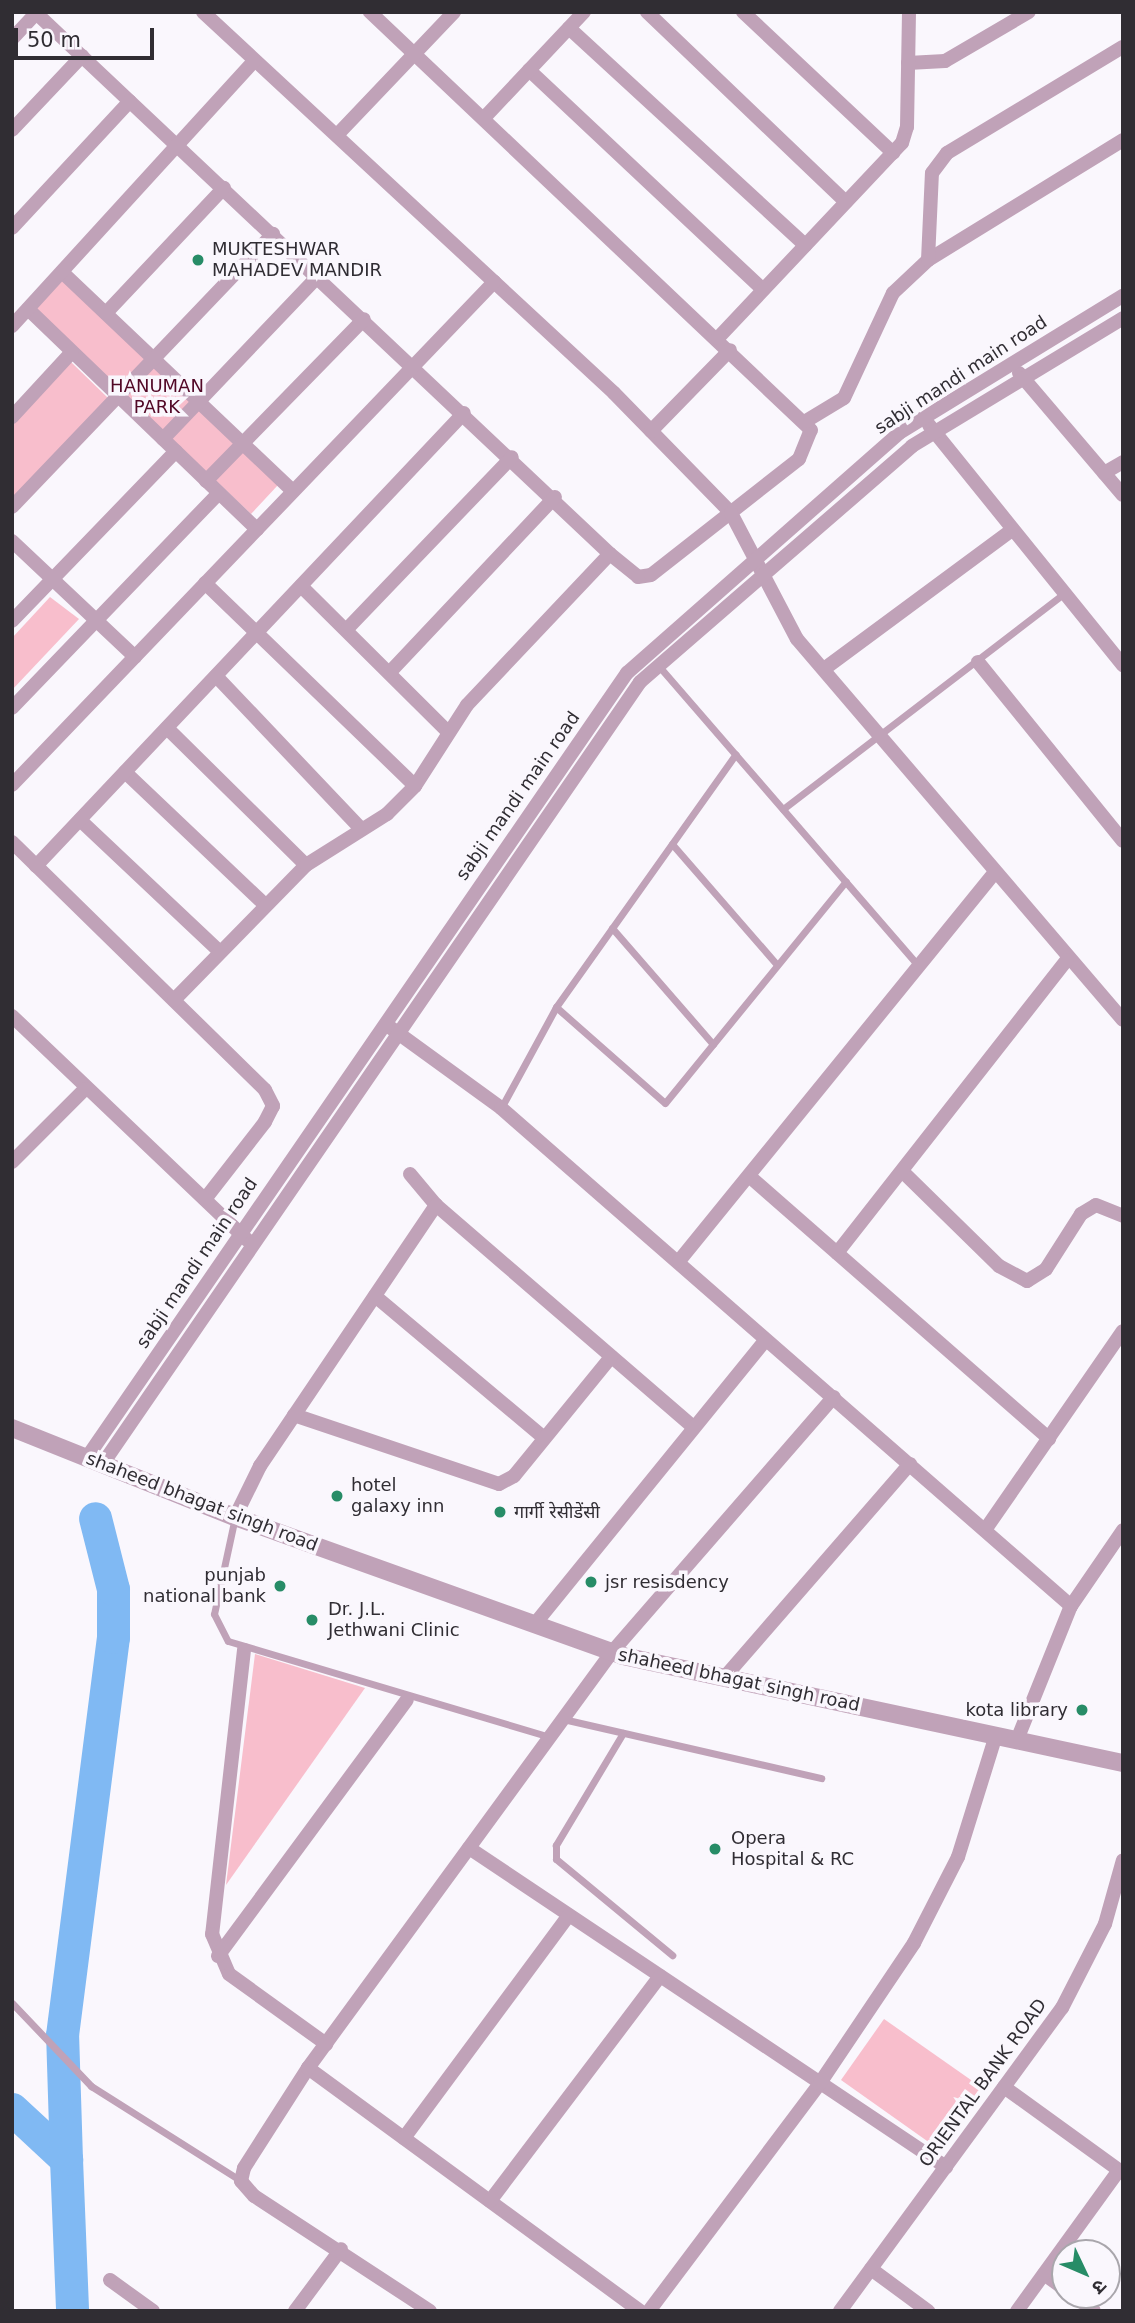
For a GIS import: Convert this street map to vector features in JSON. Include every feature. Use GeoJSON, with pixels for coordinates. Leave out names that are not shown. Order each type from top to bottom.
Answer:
{"type":"FeatureCollection","features":[{"type":"Feature","properties":{"kind":"street"},"geometry":{"type":"LineString","coordinates":[[12,39],[36,12],[555,497],[610,554],[630,572],[651,575],[799,459],[810,442],[806,421],[370,12]]}},
{"type":"Feature","properties":{"kind":"street"},"geometry":{"type":"LineString","coordinates":[[203,12],[494,282],[651,431],[731,513],[755,557],[780,615],[994,874],[1067,960],[1123,1020]]}},
{"type":"Feature","properties":{"kind":"street"},"geometry":{"type":"LineString","coordinates":[[337,135],[454,12]]}},
{"type":"Feature","properties":{"kind":"street"},"geometry":{"type":"LineString","coordinates":[[484,118],[584,12]]}},
{"type":"Feature","properties":{"kind":"street"},"geometry":{"type":"LineString","coordinates":[[647,12],[846,202]]}},
{"type":"Feature","properties":{"kind":"street"},"geometry":{"type":"LineString","coordinates":[[743,12],[892,153]]}},
{"type":"Feature","properties":{"kind":"street"},"geometry":{"type":"LineString","coordinates":[[718,338],[892,153],[907,127],[909,12]]}},
{"type":"Feature","properties":{"kind":"street"},"geometry":{"type":"LineString","coordinates":[[908,63],[945,61],[1029,12]]}},
{"type":"Feature","properties":{"kind":"street"},"geometry":{"type":"LineString","coordinates":[[569,28],[805,245]]}},
{"type":"Feature","properties":{"kind":"street"},"geometry":{"type":"LineString","coordinates":[[928,260],[932,173],[947,153],[1123,47]]}},
{"type":"Feature","properties":{"kind":"street"},"geometry":{"type":"LineString","coordinates":[[12,130],[82,56]]}},
{"type":"Feature","properties":{"kind":"street"},"geometry":{"type":"LineString","coordinates":[[12,326],[175,143],[254,61]]}},
{"type":"Feature","properties":{"kind":"street"},"geometry":{"type":"LineString","coordinates":[[529,70],[763,290]]}},
{"type":"Feature","properties":{"kind":"street"},"geometry":{"type":"LineString","coordinates":[[12,228],[130,101]]}},
{"type":"Feature","properties":{"kind":"street"},"geometry":{"type":"LineString","coordinates":[[806,421],[844,398],[893,293],[928,260],[1123,140]]}},
{"type":"Feature","properties":{"kind":"street"},"geometry":{"type":"LineString","coordinates":[[106,313],[224,188]]}},
{"type":"Feature","properties":{"kind":"street"},"geometry":{"type":"LineString","coordinates":[[12,507],[273,234]]}},
{"type":"Feature","properties":{"kind":"street"},"geometry":{"type":"LineString","coordinates":[[62,272],[293,491]]}},
{"type":"Feature","properties":{"kind":"street"},"geometry":{"type":"LineString","coordinates":[[163,439],[318,276]]}},
{"type":"Feature","properties":{"kind":"street"},"geometry":{"type":"LineString","coordinates":[[12,785],[494,282]]}},
{"type":"Feature","properties":{"kind":"street","name":"sabji mandi main road"},"geometry":{"type":"LineString","coordinates":[[96,1459],[240,1234],[627,673],[755,557],[924,418],[1123,296]]}},
{"type":"Feature","properties":{"kind":"street"},"geometry":{"type":"LineString","coordinates":[[28,309],[257,529]]}},
{"type":"Feature","properties":{"kind":"street"},"geometry":{"type":"LineString","coordinates":[[96,1459],[252,1245],[593,748],[658,665],[761,575],[933,433],[1123,318]]}},
{"type":"Feature","properties":{"kind":"street"},"geometry":{"type":"LineString","coordinates":[[206,481],[364,319]]}},
{"type":"Feature","properties":{"kind":"street"},"geometry":{"type":"LineString","coordinates":[[651,431],[730,350]]}},
{"type":"Feature","properties":{"kind":"street"},"geometry":{"type":"LineString","coordinates":[[12,416],[72,352]]}},
{"type":"Feature","properties":{"kind":"street"},"geometry":{"type":"LineString","coordinates":[[1011,365],[1123,495]]}},
{"type":"Feature","properties":{"kind":"street"},"geometry":{"type":"LineString","coordinates":[[36,866],[464,413]]}},
{"type":"Feature","properties":{"kind":"street"},"geometry":{"type":"LineString","coordinates":[[924,418],[933,433],[1123,665]]}},
{"type":"Feature","properties":{"kind":"street"},"geometry":{"type":"LineString","coordinates":[[12,621],[176,451]]}},
{"type":"Feature","properties":{"kind":"street"},"geometry":{"type":"LineString","coordinates":[[347,629],[512,457]]}},
{"type":"Feature","properties":{"kind":"street"},"geometry":{"type":"LineString","coordinates":[[1104,473],[1123,462]]}},
{"type":"Feature","properties":{"kind":"street"},"geometry":{"type":"LineString","coordinates":[[12,708],[219,493]]}},
{"type":"Feature","properties":{"kind":"street"},"geometry":{"type":"LineString","coordinates":[[391,671],[555,497]]}},
{"type":"Feature","properties":{"kind":"street"},"geometry":{"type":"LineString","coordinates":[[824,669],[1012,530]]}},
{"type":"Feature","properties":{"kind":"street"},"geometry":{"type":"LineString","coordinates":[[12,541],[135,657]]}},
{"type":"Feature","properties":{"kind":"street"},"geometry":{"type":"LineString","coordinates":[[174,1000],[264,904],[306,865],[415,786],[447,731],[610,554]]}},
{"type":"Feature","properties":{"kind":"street"},"geometry":{"type":"LineString","coordinates":[[205,583],[415,786]]}},
{"type":"Feature","properties":{"kind":"street"},"geometry":{"type":"LineString","coordinates":[[301,586],[391,671],[447,731]]}},
{"type":"Feature","properties":{"kind":"street"},"geometry":{"type":"LineString","coordinates":[[978,662],[1123,841]]}},
{"type":"Feature","properties":{"kind":"street"},"geometry":{"type":"LineString","coordinates":[[216,676],[360,828]]}},
{"type":"Feature","properties":{"kind":"street"},"geometry":{"type":"LineString","coordinates":[[167,728],[306,865]]}},
{"type":"Feature","properties":{"kind":"street"},"geometry":{"type":"LineString","coordinates":[[125,772],[264,904]]}},
{"type":"Feature","properties":{"kind":"street"},"geometry":{"type":"LineString","coordinates":[[80,820],[219,951]]}},
{"type":"Feature","properties":{"kind":"street"},"geometry":{"type":"LineString","coordinates":[[12,842],[174,1000],[273,1106],[205,1199]]}},
{"type":"Feature","properties":{"kind":"street"},"geometry":{"type":"LineString","coordinates":[[679,1261],[994,874]]}},
{"type":"Feature","properties":{"kind":"street"},"geometry":{"type":"LineString","coordinates":[[837,1253],[1067,960]]}},
{"type":"Feature","properties":{"kind":"street"},"geometry":{"type":"LineString","coordinates":[[12,1016],[85,1089],[252,1245]]}},
{"type":"Feature","properties":{"kind":"street"},"geometry":{"type":"LineString","coordinates":[[385,1022],[501,1108],[1071,1606]]}},
{"type":"Feature","properties":{"kind":"street"},"geometry":{"type":"LineString","coordinates":[[12,1162],[85,1089]]}},
{"type":"Feature","properties":{"kind":"street"},"geometry":{"type":"LineString","coordinates":[[903,1172],[999,1266],[1027,1281],[1046,1269],[1082,1214],[1096,1205],[1123,1216]]}},
{"type":"Feature","properties":{"kind":"street"},"geometry":{"type":"LineString","coordinates":[[410,1174],[436,1205],[693,1427]]}},
{"type":"Feature","properties":{"kind":"street"},"geometry":{"type":"LineString","coordinates":[[749,1176],[1049,1439]]}},
{"type":"Feature","properties":{"kind":"street"},"geometry":{"type":"LineString","coordinates":[[235,1517],[294,1415],[436,1205]]}},
{"type":"Feature","properties":{"kind":"street"},"geometry":{"type":"LineString","coordinates":[[375,1296],[544,1438]]}},
{"type":"Feature","properties":{"kind":"street"},"geometry":{"type":"LineString","coordinates":[[985,1530],[1123,1331]]}},
{"type":"Feature","properties":{"kind":"street"},"geometry":{"type":"LineString","coordinates":[[534,1625],[766,1340]]}},
{"type":"Feature","properties":{"kind":"street"},"geometry":{"type":"LineString","coordinates":[[294,1415],[499,1484],[514,1476],[611,1357]]}},
{"type":"Feature","properties":{"kind":"street"},"geometry":{"type":"LineString","coordinates":[[429,2311],[341,2249],[254,2196],[242,2181],[308,2068],[612,1652],[834,1397]]}},
{"type":"Feature","properties":{"kind":"street","name":"shaheed bhagat singh road"},"geometry":{"type":"LineString","coordinates":[[12,1428],[96,1459],[235,1517],[612,1652],[723,1679],[1123,1763]]}},
{"type":"Feature","properties":{"kind":"street"},"geometry":{"type":"LineString","coordinates":[[723,1679],[910,1464]]}},
{"type":"Feature","properties":{"kind":"street"},"geometry":{"type":"LineString","coordinates":[[1017,1740],[1071,1606],[1123,1530]]}},
{"type":"Feature","properties":{"kind":"street"},"geometry":{"type":"LineString","coordinates":[[244,1650],[211,1918],[218,1955],[248,1992],[326,2044]]}},
{"type":"Feature","properties":{"kind":"street"},"geometry":{"type":"LineString","coordinates":[[218,1955],[407,1700]]}},
{"type":"Feature","properties":{"kind":"street"},"geometry":{"type":"LineString","coordinates":[[649,2311],[820,2083],[914,1943],[958,1857],[996,1735]]}},
{"type":"Feature","properties":{"kind":"street"},"geometry":{"type":"LineString","coordinates":[[469,1848],[946,2167]]}},
{"type":"Feature","properties":{"kind":"street","name":"ORIENTAL BANK ROAD"},"geometry":{"type":"LineString","coordinates":[[841,2311],[1062,2008],[1105,1923],[1123,1860]]}},
{"type":"Feature","properties":{"kind":"street"},"geometry":{"type":"LineString","coordinates":[[404,2138],[569,1915]]}},
{"type":"Feature","properties":{"kind":"street"},"geometry":{"type":"LineString","coordinates":[[490,2201],[660,1976]]}},
{"type":"Feature","properties":{"kind":"street"},"geometry":{"type":"LineString","coordinates":[[308,2068],[640,2311]]}},
{"type":"Feature","properties":{"kind":"street"},"geometry":{"type":"LineString","coordinates":[[1004,2087],[1121,2171],[1017,2311]]}},
{"type":"Feature","properties":{"kind":"street"},"geometry":{"type":"LineString","coordinates":[[295,2311],[341,2249]]}},
{"type":"Feature","properties":{"kind":"street"},"geometry":{"type":"LineString","coordinates":[[871,2269],[928,2311]]}},
{"type":"Feature","properties":{"kind":"street"},"geometry":{"type":"LineString","coordinates":[[1044,2274],[1051,2279]]}},
{"type":"Feature","properties":{"kind":"street"},"geometry":{"type":"LineString","coordinates":[[110,2280],[153,2311]]}},
{"type":"Feature","properties":{"kind":"lane"},"geometry":{"type":"LineString","coordinates":[[783,809],[882,739],[1064,593]]}},
{"type":"Feature","properties":{"kind":"lane"},"geometry":{"type":"LineString","coordinates":[[648,653],[919,966]]}},
{"type":"Feature","properties":{"kind":"lane"},"geometry":{"type":"LineString","coordinates":[[501,1108],[556,1007],[736,754]]}},
{"type":"Feature","properties":{"kind":"lane"},"geometry":{"type":"LineString","coordinates":[[672,844],[777,965]]}},
{"type":"Feature","properties":{"kind":"lane"},"geometry":{"type":"LineString","coordinates":[[556,1007],[665,1103],[846,881]]}},
{"type":"Feature","properties":{"kind":"lane"},"geometry":{"type":"LineString","coordinates":[[612,928],[713,1044]]}},
{"type":"Feature","properties":{"kind":"lane"},"geometry":{"type":"LineString","coordinates":[[235,1517],[214,1614],[217,1629],[244,1650],[407,1700],[550,1737]]}},
{"type":"Feature","properties":{"kind":"lane"},"geometry":{"type":"LineString","coordinates":[[563,1719],[821,1778]]}},
{"type":"Feature","properties":{"kind":"lane"},"geometry":{"type":"LineString","coordinates":[[623,1733],[556,1845],[556,1859],[672,1955]]}},
{"type":"Feature","properties":{"kind":"lane"},"geometry":{"type":"LineString","coordinates":[[14,2005],[90,2086],[242,2181]]}},
{"type":"Feature","properties":{"kind":"green space","name":"HANUMAN PARK"},"geometry":{"type":"Polygon","coordinates":[[[63,280],[278,485],[251,514],[35,309],[63,280]]]}},
{"type":"Feature","properties":{"kind":"green space"},"geometry":{"type":"Polygon","coordinates":[[[71,362],[108,398],[12,499],[12,424],[71,362]]]}},
{"type":"Feature","properties":{"kind":"green space"},"geometry":{"type":"Polygon","coordinates":[[[50,597],[79,619],[12,690],[12,638],[50,597]]]}},
{"type":"Feature","properties":{"kind":"green space"},"geometry":{"type":"Polygon","coordinates":[[[255,1654],[365,1688],[226,1885],[255,1654]]]}},
{"type":"Feature","properties":{"kind":"green space"},"geometry":{"type":"Polygon","coordinates":[[[884,2019],[981,2087],[937,2148],[841,2080],[884,2019]]]}},
{"type":"Feature","properties":{"kind":"waterway"},"geometry":{"type":"LineString","coordinates":[[66,2159],[62,2035],[113,1637],[113,1589],[95,1518]]}},
{"type":"Feature","properties":{"kind":"waterway"},"geometry":{"type":"LineString","coordinates":[[12,2109],[66,2159],[72,2311]]}},
{"type":"Feature","properties":{"kind":"place","name":"MUKTESHWAR MAHADEV MANDIR"},"geometry":{"type":"Point","coordinates":[198,260]}},
{"type":"Feature","properties":{"kind":"place","name":"hotel galaxy inn"},"geometry":{"type":"Point","coordinates":[337,1496]}},
{"type":"Feature","properties":{"kind":"place","name":"गार्गी रेसीडेंसी"},"geometry":{"type":"Point","coordinates":[500,1512]}},
{"type":"Feature","properties":{"kind":"place","name":"jsr resisdency"},"geometry":{"type":"Point","coordinates":[591,1582]}},
{"type":"Feature","properties":{"kind":"place","name":"punjab national bank"},"geometry":{"type":"Point","coordinates":[280,1586]}},
{"type":"Feature","properties":{"kind":"place","name":"Dr. J.L. Jethwani Clinic"},"geometry":{"type":"Point","coordinates":[312,1620]}},
{"type":"Feature","properties":{"kind":"place","name":"kota library"},"geometry":{"type":"Point","coordinates":[1082,1710]}},
{"type":"Feature","properties":{"kind":"place","name":"Opera Hospital & RC"},"geometry":{"type":"Point","coordinates":[715,1849]}}]}
